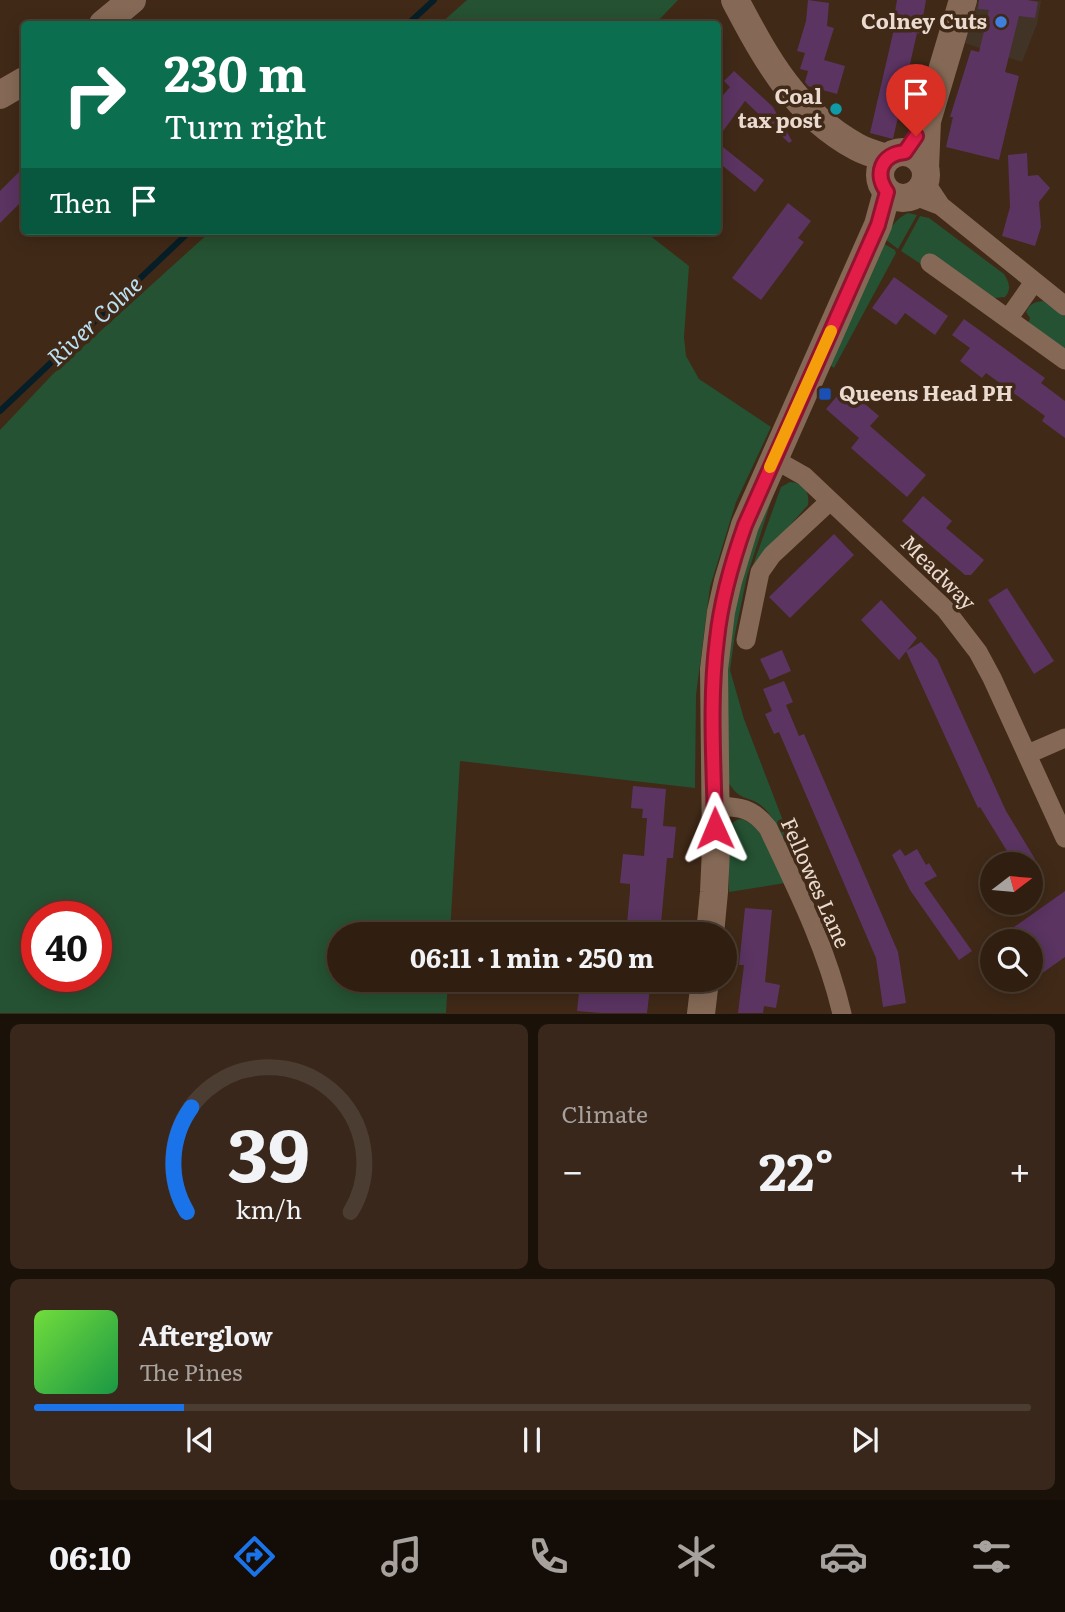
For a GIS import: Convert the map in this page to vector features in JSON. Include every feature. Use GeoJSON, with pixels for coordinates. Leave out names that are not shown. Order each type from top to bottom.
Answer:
{"type":"FeatureCollection","features":[{"type":"Feature","properties":{"kind":"street"},"geometry":{"type":"LineString","coordinates":[[107,21],[132,0]]}},
{"type":"Feature","properties":{"kind":"street"},"geometry":{"type":"LineString","coordinates":[[735,0],[770,64],[807,111],[832,132],[907,181],[1065,306]]}},
{"type":"Feature","properties":{"kind":"street"},"geometry":{"type":"LineString","coordinates":[[711,922],[715,806],[714,669],[727,581],[745,525],[878,225],[907,181],[963,0]]}},
{"type":"Feature","properties":{"kind":"street"},"geometry":{"type":"LineString","coordinates":[[0,95],[21,83]]}},
{"type":"Feature","properties":{"kind":"street"},"geometry":{"type":"LineString","coordinates":[[930,263],[1065,360]]}},
{"type":"Feature","properties":{"kind":"street"},"geometry":{"type":"LineString","coordinates":[[1008,319],[1034,282]]}},
{"type":"Feature","properties":{"kind":"street","name":"Meadway"},"geometry":{"type":"LineString","coordinates":[[774,459],[804,476],[945,609],[962,631],[978,652],[992,678],[1065,838]]}},
{"type":"Feature","properties":{"kind":"street"},"geometry":{"type":"LineString","coordinates":[[746,640],[760,572],[772,555],[830,501]]}},
{"type":"Feature","properties":{"kind":"street"},"geometry":{"type":"LineString","coordinates":[[1028,754],[1065,738]]}},
{"type":"Feature","properties":{"kind":"street","name":"Fellowes Lane"},"geometry":{"type":"LineString","coordinates":[[715,806],[750,810],[761,818],[768,828],[817,936],[842,1013]]}},
{"type":"Feature","properties":{"kind":"street"},"geometry":{"type":"LineString","coordinates":[[701,1013],[704,992]]}},
{"type":"Feature","properties":{"kind":"shaded area"},"geometry":{"type":"Polygon","coordinates":[[[1021,0],[1041,1],[1037,24],[1022,62],[965,43],[978,1],[1018,11],[1021,0]]]}},
{"type":"Feature","properties":{"kind":"green space"},"geometry":{"type":"Polygon","coordinates":[[[467,0],[678,0],[658,21],[443,21],[467,0]]]}},
{"type":"Feature","properties":{"kind":"green space"},"geometry":{"type":"Polygon","coordinates":[[[908,213],[917,215],[898,249],[885,239],[894,223],[908,213]]]}},
{"type":"Feature","properties":{"kind":"green space"},"geometry":{"type":"Polygon","coordinates":[[[920,216],[929,218],[1004,274],[1009,286],[1005,297],[994,298],[924,266],[901,251],[920,216]]]}},
{"type":"Feature","properties":{"kind":"green space"},"geometry":{"type":"Polygon","coordinates":[[[207,235],[649,235],[689,266],[684,337],[686,356],[699,379],[771,427],[736,502],[710,587],[696,695],[695,788],[460,761],[451,922],[327,922],[327,992],[447,992],[446,1013],[0,1013],[0,430],[53,374],[207,235]]]}},
{"type":"Feature","properties":{"kind":"green space"},"geometry":{"type":"Polygon","coordinates":[[[881,242],[896,253],[834,368],[827,363],[881,242]]]}},
{"type":"Feature","properties":{"kind":"green space"},"geometry":{"type":"Polygon","coordinates":[[[1043,301],[1065,316],[1065,350],[1028,324],[1030,318],[1026,312],[1033,304],[1043,301]]]}},
{"type":"Feature","properties":{"kind":"green space"},"geometry":{"type":"Polygon","coordinates":[[[790,482],[805,489],[808,505],[754,566],[781,487],[790,482]]]}},
{"type":"Feature","properties":{"kind":"green space"},"geometry":{"type":"Polygon","coordinates":[[[775,489],[747,576],[730,670],[744,719],[800,865],[796,866],[768,812],[758,803],[737,793],[728,782],[723,687],[738,576],[775,489]]]}},
{"type":"Feature","properties":{"kind":"green space"},"geometry":{"type":"Polygon","coordinates":[[[740,819],[748,822],[762,836],[785,883],[729,892],[729,830],[733,823],[740,819]]]}},
{"type":"Feature","properties":{"kind":"building"},"geometry":{"type":"Polygon","coordinates":[[[808,0],[829,3],[827,26],[834,28],[824,60],[845,66],[837,94],[808,86],[805,82],[808,71],[800,69],[805,53],[797,51],[806,21],[808,0]]]}},
{"type":"Feature","properties":{"kind":"building"},"geometry":{"type":"Polygon","coordinates":[[[897,0],[926,0],[893,139],[870,133],[894,29],[897,0]]]}},
{"type":"Feature","properties":{"kind":"building"},"geometry":{"type":"Polygon","coordinates":[[[979,0],[1038,2],[1035,18],[1019,16],[1005,72],[1019,76],[999,160],[946,147],[953,117],[950,117],[971,50],[979,52],[989,10],[978,9],[979,0]]]}},
{"type":"Feature","properties":{"kind":"building"},"geometry":{"type":"Polygon","coordinates":[[[734,71],[773,107],[792,141],[789,143],[745,101],[721,134],[721,98],[730,87],[724,81],[734,71]]]}},
{"type":"Feature","properties":{"kind":"building"},"geometry":{"type":"Polygon","coordinates":[[[721,145],[764,180],[755,192],[721,164],[721,145]]]}},
{"type":"Feature","properties":{"kind":"building"},"geometry":{"type":"Polygon","coordinates":[[[1027,153],[1028,176],[1038,175],[1050,188],[1039,202],[1041,227],[1035,246],[1002,236],[1010,207],[1008,155],[1027,153]]]}},
{"type":"Feature","properties":{"kind":"building"},"geometry":{"type":"Polygon","coordinates":[[[21,170],[21,202],[0,223],[0,191],[21,170]]]}},
{"type":"Feature","properties":{"kind":"building"},"geometry":{"type":"Polygon","coordinates":[[[788,203],[811,221],[798,238],[804,242],[761,300],[732,278],[788,203]]]}},
{"type":"Feature","properties":{"kind":"building"},"geometry":{"type":"Polygon","coordinates":[[[894,277],[948,316],[935,335],[905,313],[896,325],[872,308],[894,277]]]}},
{"type":"Feature","properties":{"kind":"building"},"geometry":{"type":"Polygon","coordinates":[[[964,319],[1045,378],[1041,383],[1065,401],[1065,438],[1042,421],[1045,416],[986,373],[982,378],[960,361],[970,348],[952,335],[964,319]]]}},
{"type":"Feature","properties":{"kind":"building"},"geometry":{"type":"Polygon","coordinates":[[[845,387],[879,416],[870,426],[926,475],[907,497],[851,448],[859,438],[826,409],[845,387]]]}},
{"type":"Feature","properties":{"kind":"building"},"geometry":{"type":"Polygon","coordinates":[[[923,496],[952,521],[946,528],[984,560],[971,575],[965,575],[902,521],[923,496]]]}},
{"type":"Feature","properties":{"kind":"building"},"geometry":{"type":"Polygon","coordinates":[[[834,534],[854,555],[790,618],[769,597],[834,534]]]}},
{"type":"Feature","properties":{"kind":"building"},"geometry":{"type":"Polygon","coordinates":[[[1007,588],[1054,661],[1034,674],[988,600],[1007,588]]]}},
{"type":"Feature","properties":{"kind":"building"},"geometry":{"type":"Polygon","coordinates":[[[881,600],[917,638],[899,660],[861,620],[881,600]]]}},
{"type":"Feature","properties":{"kind":"building"},"geometry":{"type":"Polygon","coordinates":[[[921,642],[937,659],[1006,811],[1031,852],[1008,852],[980,807],[978,808],[906,651],[921,642]]]}},
{"type":"Feature","properties":{"kind":"building"},"geometry":{"type":"Polygon","coordinates":[[[782,650],[791,671],[770,680],[760,659],[782,650]]]}},
{"type":"Feature","properties":{"kind":"building"},"geometry":{"type":"Polygon","coordinates":[[[784,681],[793,702],[786,705],[799,736],[804,734],[898,952],[906,1003],[883,1007],[876,958],[779,732],[774,734],[765,714],[772,711],[763,689],[784,681]]]}},
{"type":"Feature","properties":{"kind":"building"},"geometry":{"type":"Polygon","coordinates":[[[633,786],[666,789],[663,826],[676,827],[673,858],[667,858],[661,922],[627,922],[630,884],[620,883],[623,854],[644,856],[647,818],[642,818],[643,809],[631,808],[633,786]]]}},
{"type":"Feature","properties":{"kind":"building"},"geometry":{"type":"Polygon","coordinates":[[[900,849],[905,856],[917,849],[926,865],[929,863],[937,876],[924,883],[972,951],[959,960],[910,890],[892,855],[900,849]]]}},
{"type":"Feature","properties":{"kind":"building"},"geometry":{"type":"Polygon","coordinates":[[[1065,891],[1065,957],[1043,973],[1043,929],[1011,929],[1031,915],[1043,915],[1043,907],[1065,891]]]}},
{"type":"Feature","properties":{"kind":"building"},"geometry":{"type":"Polygon","coordinates":[[[745,908],[772,910],[765,982],[780,985],[776,1008],[764,1006],[763,1013],[738,1013],[744,965],[739,965],[745,908]]]}},
{"type":"Feature","properties":{"kind":"building"},"geometry":{"type":"Polygon","coordinates":[[[650,992],[647,1013],[577,1011],[579,993],[650,992]]]}},
{"type":"Feature","properties":{"kind":"waterway","name":"River Colne"},"geometry":{"type":"LineString","coordinates":[[411,21],[434,0]]}},
{"type":"Feature","properties":{"kind":"waterway","name":"River Colne"},"geometry":{"type":"LineString","coordinates":[[0,411],[186,235]]}},
{"type":"Feature","properties":{"kind":"slow traffic"},"geometry":{"type":"LineString","coordinates":[[770,467],[831,331]]}},
{"type":"Feature","properties":{"kind":"place","name":"Colney Cuts"},"geometry":{"type":"Point","coordinates":[1001,22]}},
{"type":"Feature","properties":{"kind":"place","name":"Coal tax post"},"geometry":{"type":"Point","coordinates":[836,109]}},
{"type":"Feature","properties":{"kind":"place","name":"Queens Head PH"},"geometry":{"type":"Point","coordinates":[825,394]}},
{"type":"Feature","properties":{"kind":"route"},"geometry":{"type":"LineString","coordinates":[[715,828],[714,669],[727,581],[745,525],[878,225],[887,192],[882,185],[880,171],[887,158],[905,152],[916,136]]}}]}
